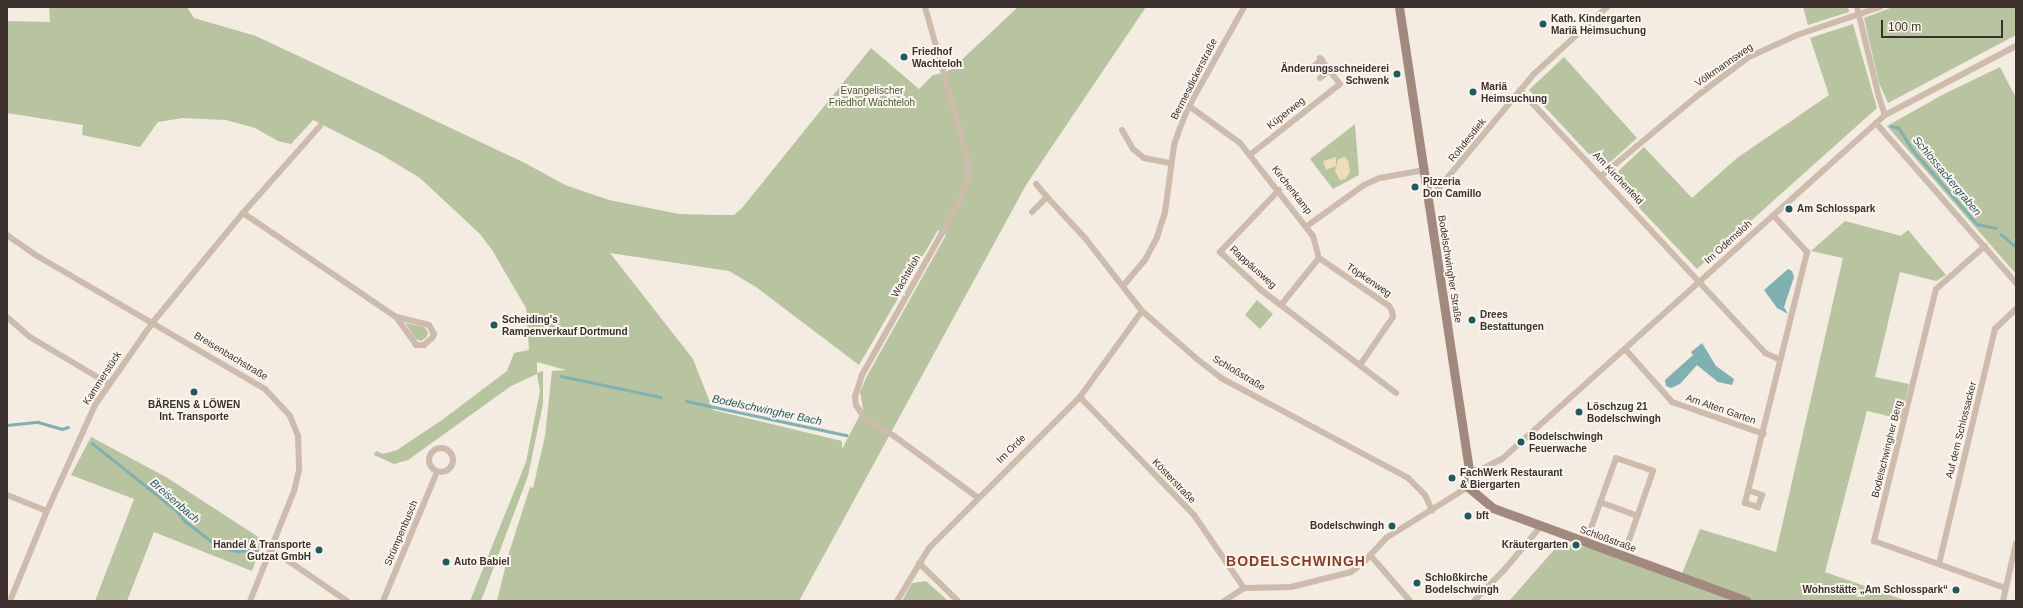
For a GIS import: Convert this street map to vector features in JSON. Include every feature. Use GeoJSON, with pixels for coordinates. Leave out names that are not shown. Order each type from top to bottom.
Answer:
{"type":"FeatureCollection","features":[{"type":"Feature","properties":{"kind":"street","name":"Wachteloh"},"geometry":{"type":"LineString","coordinates":[[925,7],[966,152],[969,177],[960,201],[862,375],[855,397],[856,405],[865,419],[894,436],[977,497]]}},
{"type":"Feature","properties":{"kind":"street","name":"Bermesdickerstraße"},"geometry":{"type":"LineString","coordinates":[[1123,286],[1145,260],[1157,237],[1164,212],[1174,144],[1189,106],[1244,7]]}},
{"type":"Feature","properties":{"kind":"street","name":"Bodelschwingher Straße"},"geometry":{"type":"LineString","coordinates":[[1399,7],[1469,471],[1468,487]]}},
{"type":"Feature","properties":{"kind":"street","name":"Rohdesdiek"},"geometry":{"type":"LineString","coordinates":[[1428,201],[1534,74],[1607,7]]}},
{"type":"Feature","properties":{"kind":"street"},"geometry":{"type":"LineString","coordinates":[[1858,7],[1879,97],[1886,114]]}},
{"type":"Feature","properties":{"kind":"street","name":"Völkmannsweg"},"geometry":{"type":"LineString","coordinates":[[1601,176],[1697,96],[1748,58],[1797,35],[1880,7]]}},
{"type":"Feature","properties":{"kind":"street","name":"Im Odemsloh"},"geometry":{"type":"LineString","coordinates":[[1469,471],[1482,469],[1502,459],[1886,114],[2016,46]]}},
{"type":"Feature","properties":{"kind":"street","name":"Küperweg"},"geometry":{"type":"LineString","coordinates":[[1251,154],[1340,84],[1321,59],[1315,65]]}},
{"type":"Feature","properties":{"kind":"street"},"geometry":{"type":"LineString","coordinates":[[1320,78],[1330,70]]}},
{"type":"Feature","properties":{"kind":"street","name":"Am Kirchenfeld"},"geometry":{"type":"LineString","coordinates":[[1520,90],[1700,281]]}},
{"type":"Feature","properties":{"kind":"street","name":"Kirchenkamp"},"geometry":{"type":"LineString","coordinates":[[1189,106],[1226,131],[1251,154],[1306,226],[1318,248],[1319,258]]}},
{"type":"Feature","properties":{"kind":"street"},"geometry":{"type":"LineString","coordinates":[[1876,122],[2016,283]]}},
{"type":"Feature","properties":{"kind":"street","name":"Kammerstück"},"geometry":{"type":"LineString","coordinates":[[10,601],[47,511],[95,405],[153,322],[243,213],[320,126]]}},
{"type":"Feature","properties":{"kind":"street"},"geometry":{"type":"LineString","coordinates":[[1122,130],[1134,148],[1144,158],[1170,163]]}},
{"type":"Feature","properties":{"kind":"street"},"geometry":{"type":"LineString","coordinates":[[1306,226],[1364,185],[1380,178],[1424,170]]}},
{"type":"Feature","properties":{"kind":"street","name":"Schloßstraße"},"geometry":{"type":"LineString","coordinates":[[1036,184],[1085,238],[1142,311],[1221,378],[1408,478],[1425,495],[1432,510]]}},
{"type":"Feature","properties":{"kind":"street","name":"Rappäusweg"},"geometry":{"type":"LineString","coordinates":[[1279,190],[1220,252],[1281,305]]}},
{"type":"Feature","properties":{"kind":"street"},"geometry":{"type":"LineString","coordinates":[[1032,212],[1047,197]]}},
{"type":"Feature","properties":{"kind":"street"},"geometry":{"type":"LineString","coordinates":[[243,213],[396,317],[416,345],[424,345],[432,338],[432,329],[426,322],[396,317]]}},
{"type":"Feature","properties":{"kind":"street","name":"Am Alten Garten"},"geometry":{"type":"LineString","coordinates":[[1750,491],[1807,252],[1773,215]]}},
{"type":"Feature","properties":{"kind":"street","name":"Breisenbachstraße"},"geometry":{"type":"LineString","coordinates":[[7,235],[29,251],[265,388],[290,416],[298,436],[299,470],[294,491],[250,601]]}},
{"type":"Feature","properties":{"kind":"street","name":"Bodelschwingher Berg"},"geometry":{"type":"LineString","coordinates":[[1985,246],[1936,289],[1874,541],[2005,588]]}},
{"type":"Feature","properties":{"kind":"street"},"geometry":{"type":"LineString","coordinates":[[1319,258],[1281,305],[1396,393]]}},
{"type":"Feature","properties":{"kind":"street","name":"Töpkenweg"},"geometry":{"type":"LineString","coordinates":[[1319,258],[1390,306],[1392,311],[1393,317],[1360,365]]}},
{"type":"Feature","properties":{"kind":"street"},"geometry":{"type":"LineString","coordinates":[[1700,281],[1765,353],[1781,360]]}},
{"type":"Feature","properties":{"kind":"street","name":"Auf dem Schlossacker"},"geometry":{"type":"LineString","coordinates":[[1939,564],[1995,329],[2016,309]]}},
{"type":"Feature","properties":{"kind":"street","name":"Im Orde"},"geometry":{"type":"LineString","coordinates":[[897,601],[929,548],[977,497],[1080,397],[1142,311]]}},
{"type":"Feature","properties":{"kind":"street"},"geometry":{"type":"LineString","coordinates":[[7,317],[30,337],[109,384]]}},
{"type":"Feature","properties":{"kind":"street","name":"Am Alten Garten"},"geometry":{"type":"LineString","coordinates":[[1625,349],[1672,402],[1764,434]]}},
{"type":"Feature","properties":{"kind":"street","name":"Kösterstraße"},"geometry":{"type":"LineString","coordinates":[[1080,397],[1194,515],[1244,588]]}},
{"type":"Feature","properties":{"kind":"street"},"geometry":{"type":"LineString","coordinates":[[1586,542],[1616,458],[1653,471],[1628,543]]}},
{"type":"Feature","properties":{"kind":"street","name":"Strümpenbusch"},"geometry":{"type":"LineString","coordinates":[[383,601],[437,472]]}},
{"type":"Feature","properties":{"kind":"street"},"geometry":{"type":"LineString","coordinates":[[1224,601],[1244,588],[1292,587],[1351,572],[1386,538],[1468,487]]}},
{"type":"Feature","properties":{"kind":"street","name":"Schloßstraße"},"geometry":{"type":"LineString","coordinates":[[1468,487],[1493,508],[1747,601]]}},
{"type":"Feature","properties":{"kind":"street"},"geometry":{"type":"LineString","coordinates":[[7,495],[47,511]]}},
{"type":"Feature","properties":{"kind":"street"},"geometry":{"type":"LineString","coordinates":[[1600,502],[1638,516]]}},
{"type":"Feature","properties":{"kind":"street"},"geometry":{"type":"LineString","coordinates":[[1474,601],[1541,526]]}},
{"type":"Feature","properties":{"kind":"street"},"geometry":{"type":"LineString","coordinates":[[2003,601],[2016,543]]}},
{"type":"Feature","properties":{"kind":"street"},"geometry":{"type":"LineString","coordinates":[[271,549],[347,601]]}},
{"type":"Feature","properties":{"kind":"street"},"geometry":{"type":"LineString","coordinates":[[1370,555],[1410,601]]}},
{"type":"Feature","properties":{"kind":"street"},"geometry":{"type":"LineString","coordinates":[[919,563],[958,601]]}},
{"type":"Feature","properties":{"kind":"green space","name":"Evangelischer Friedhof Wachteloh"},"geometry":{"type":"Polygon","coordinates":[[[49,7],[187,7],[194,18],[256,36],[525,163],[565,185],[609,200],[679,214],[734,215],[742,208],[871,48],[919,89],[933,75],[944,73],[953,68],[1018,7],[1146,7],[1026,185],[799,601],[497,601],[508,556],[530,487],[533,488],[545,436],[552,371],[566,370],[537,362],[537,373],[543,371],[543,404],[528,476],[481,601],[470,601],[526,462],[540,391],[537,374],[511,386],[408,460],[394,464],[374,455],[376,451],[383,454],[397,450],[442,420],[507,371],[514,353],[529,350],[526,308],[492,250],[480,234],[420,178],[382,155],[313,120],[291,144],[278,141],[255,128],[226,120],[182,118],[158,122],[140,147],[82,135],[83,125],[7,113],[7,21],[50,22],[49,7]],[[938,230],[859,365],[756,287],[729,271],[610,253],[693,359],[713,410],[842,441],[842,449],[863,409],[860,392],[867,376],[946,235],[938,230]]]}},
{"type":"Feature","properties":{"kind":"green space"},"geometry":{"type":"Polygon","coordinates":[[[1803,7],[1848,7],[1849,12],[1808,25],[1803,7]]]}},
{"type":"Feature","properties":{"kind":"green space"},"geometry":{"type":"Polygon","coordinates":[[[1893,7],[2016,7],[2016,35],[1888,103],[1879,83],[1864,18],[1893,7]]]}},
{"type":"Feature","properties":{"kind":"green space"},"geometry":{"type":"Polygon","coordinates":[[[1853,24],[1877,108],[1697,269],[1611,178],[1644,147],[1692,198],[1737,158],[1829,95],[1810,38],[1853,24]]]}},
{"type":"Feature","properties":{"kind":"green space"},"geometry":{"type":"Polygon","coordinates":[[[1564,57],[1637,138],[1606,166],[1600,166],[1529,90],[1564,57]]]}},
{"type":"Feature","properties":{"kind":"green space"},"geometry":{"type":"Polygon","coordinates":[[[2000,67],[2016,98],[2016,274],[1887,126],[1944,94],[2000,67]]]}},
{"type":"Feature","properties":{"kind":"green space"},"geometry":{"type":"Polygon","coordinates":[[[1355,124],[1359,175],[1333,189],[1310,159],[1355,124]]]}},
{"type":"Feature","properties":{"kind":"green space"},"geometry":{"type":"Polygon","coordinates":[[[1845,221],[1901,236],[1908,230],[1946,275],[1936,281],[1900,272],[1875,377],[1909,384],[1901,419],[1867,411],[1825,572],[1907,601],[1509,601],[1560,543],[1609,551],[1681,576],[1700,529],[1776,552],[1843,258],[1811,251],[1845,221]]]}},
{"type":"Feature","properties":{"kind":"green space"},"geometry":{"type":"Polygon","coordinates":[[[1257,300],[1273,314],[1260,329],[1245,315],[1257,300]]]}},
{"type":"Feature","properties":{"kind":"green space"},"geometry":{"type":"Polygon","coordinates":[[[405,323],[424,327],[428,332],[427,337],[421,341],[416,339],[405,323]]]}},
{"type":"Feature","properties":{"kind":"green space"},"geometry":{"type":"Polygon","coordinates":[[[91,437],[166,477],[263,540],[252,571],[154,532],[127,601],[95,601],[134,499],[71,475],[91,437]]]}},
{"type":"Feature","properties":{"kind":"green space"},"geometry":{"type":"Polygon","coordinates":[[[926,581],[948,601],[902,601],[912,583],[926,581]]]}},
{"type":"Feature","properties":{"kind":"sand"},"geometry":{"type":"Polygon","coordinates":[[[1336,157],[1336,166],[1326,170],[1323,161],[1336,157]]]}},
{"type":"Feature","properties":{"kind":"sand"},"geometry":{"type":"Polygon","coordinates":[[[1345,157],[1348,161],[1350,172],[1345,179],[1340,180],[1335,171],[1338,159],[1345,157]]]}},
{"type":"Feature","properties":{"kind":"water"},"geometry":{"type":"Polygon","coordinates":[[[1788,269],[1792,271],[1794,277],[1784,307],[1788,314],[1777,308],[1764,290],[1788,269]]]}},
{"type":"Feature","properties":{"kind":"water"},"geometry":{"type":"Polygon","coordinates":[[[1702,343],[1716,366],[1734,379],[1732,385],[1718,382],[1697,365],[1680,384],[1671,388],[1666,386],[1665,380],[1693,355],[1691,352],[1702,343]]]}},
{"type":"Feature","properties":{"kind":"waterway","name":"Schlossackergraben"},"geometry":{"type":"LineString","coordinates":[[1891,126],[1899,128],[1912,149],[1977,224],[1996,228]]}},
{"type":"Feature","properties":{"kind":"waterway","name":"Schlossackergraben"},"geometry":{"type":"LineString","coordinates":[[2001,234],[2016,247]]}},
{"type":"Feature","properties":{"kind":"waterway","name":"Bodelschwingher Bach"},"geometry":{"type":"LineString","coordinates":[[561,376],[661,397]]}},
{"type":"Feature","properties":{"kind":"waterway","name":"Bodelschwingher Bach"},"geometry":{"type":"LineString","coordinates":[[686,401],[846,435]]}},
{"type":"Feature","properties":{"kind":"waterway","name":"Breisenbach"},"geometry":{"type":"LineString","coordinates":[[7,425],[38,422],[62,429],[68,427]]}},
{"type":"Feature","properties":{"kind":"waterway","name":"Breisenbach"},"geometry":{"type":"LineString","coordinates":[[92,443],[176,510],[185,521],[219,547],[237,551],[256,550]]}},
{"type":"Feature","properties":{"kind":"place","name":"Kath. Kindergarten Mariä Heimsuchung"},"geometry":{"type":"Point","coordinates":[1543,24]}},
{"type":"Feature","properties":{"kind":"place","name":"Friedhof Wachteloh"},"geometry":{"type":"Point","coordinates":[904,57]}},
{"type":"Feature","properties":{"kind":"place","name":"Änderungsschneiderei Schwenk"},"geometry":{"type":"Point","coordinates":[1397,74]}},
{"type":"Feature","properties":{"kind":"place","name":"Mariä Heimsuchung"},"geometry":{"type":"Point","coordinates":[1473,92]}},
{"type":"Feature","properties":{"kind":"place","name":"Pizzeria Don Camillo"},"geometry":{"type":"Point","coordinates":[1415,187]}},
{"type":"Feature","properties":{"kind":"place","name":"Am Schlosspark"},"geometry":{"type":"Point","coordinates":[1789,209]}},
{"type":"Feature","properties":{"kind":"place","name":"Drees Bestattungen"},"geometry":{"type":"Point","coordinates":[1472,320]}},
{"type":"Feature","properties":{"kind":"place","name":"Scheiding's Rampenverkauf Dortmund"},"geometry":{"type":"Point","coordinates":[494,325]}},
{"type":"Feature","properties":{"kind":"place","name":"BÄRENS & LÖWEN Int. Transporte"},"geometry":{"type":"Point","coordinates":[194,392]}},
{"type":"Feature","properties":{"kind":"place","name":"Löschzug 21 Bodelschwingh"},"geometry":{"type":"Point","coordinates":[1579,412]}},
{"type":"Feature","properties":{"kind":"place","name":"Bodelschwingh Feuerwache"},"geometry":{"type":"Point","coordinates":[1521,442]}},
{"type":"Feature","properties":{"kind":"place","name":"FachWerk Restaurant & Biergarten"},"geometry":{"type":"Point","coordinates":[1452,478]}},
{"type":"Feature","properties":{"kind":"place","name":"bft"},"geometry":{"type":"Point","coordinates":[1468,516]}},
{"type":"Feature","properties":{"kind":"place","name":"Bodelschwingh"},"geometry":{"type":"Point","coordinates":[1392,526]}},
{"type":"Feature","properties":{"kind":"place","name":"Kräutergarten"},"geometry":{"type":"Point","coordinates":[1576,545]}},
{"type":"Feature","properties":{"kind":"place","name":"Handel & Transporte Gutzat GmbH"},"geometry":{"type":"Point","coordinates":[319,550]}},
{"type":"Feature","properties":{"kind":"place","name":"Auto Babiel"},"geometry":{"type":"Point","coordinates":[446,562]}},
{"type":"Feature","properties":{"kind":"place","name":"Schloßkirche Bodelschwingh"},"geometry":{"type":"Point","coordinates":[1417,583]}},
{"type":"Feature","properties":{"kind":"place","name":"Wohnstätte „Am Schlosspark“"},"geometry":{"type":"Point","coordinates":[1956,590]}},
{"type":"Feature","properties":{"kind":"district","name":"BODELSCHWINGH"},"geometry":{"type":"Point","coordinates":[1296,561]}}]}
